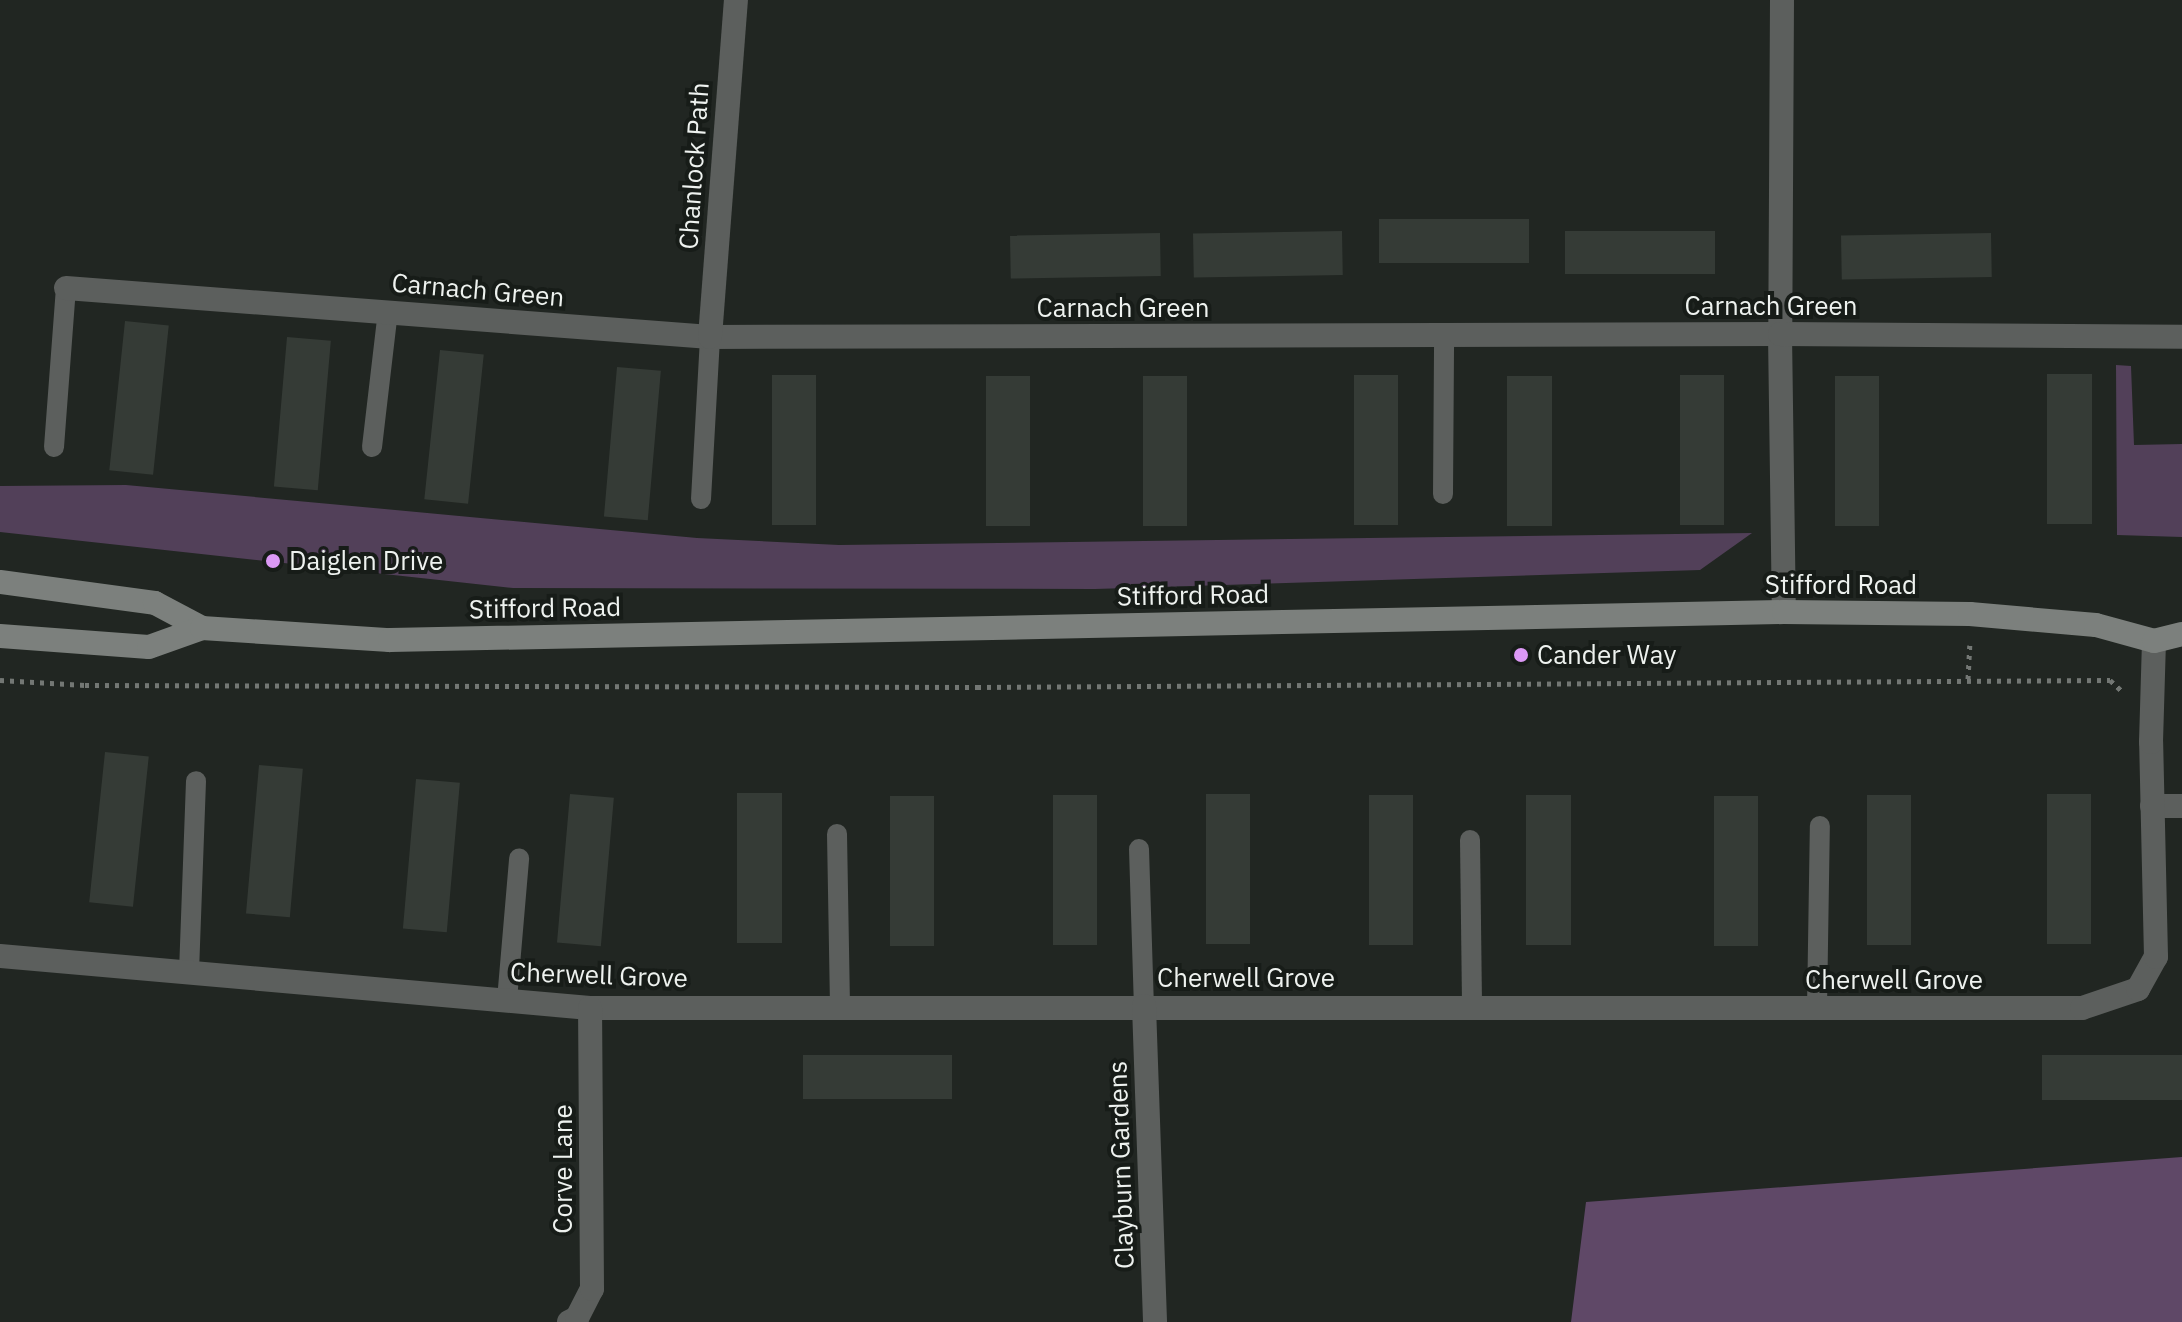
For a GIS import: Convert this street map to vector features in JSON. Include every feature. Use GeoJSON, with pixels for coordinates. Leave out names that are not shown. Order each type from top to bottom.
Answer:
{"type":"FeatureCollection","features":[{"type":"Feature","properties":{"kind":"main road","name":"Stifford Road"},"geometry":{"type":"LineString","coordinates":[[0,582],[155,603],[202,628]]}},
{"type":"Feature","properties":{"kind":"main road","name":"Stifford Road"},"geometry":{"type":"LineString","coordinates":[[0,636],[149,647],[202,628],[390,640],[1784,612],[1970,614],[2096,625],[2154,641],[2182,634]]}},
{"type":"Feature","properties":{"kind":"street","name":"Chanlock Path"},"geometry":{"type":"LineString","coordinates":[[710,337],[736,0]]}},
{"type":"Feature","properties":{"kind":"street"},"geometry":{"type":"LineString","coordinates":[[1782,0],[1780,334],[1784,612]]}},
{"type":"Feature","properties":{"kind":"street","name":"Carnach Green"},"geometry":{"type":"LineString","coordinates":[[66,288],[710,337],[1780,334],[2182,337]]}},
{"type":"Feature","properties":{"kind":"street","name":"Cherwell Grove"},"geometry":{"type":"LineString","coordinates":[[0,956],[590,1008],[2082,1008],[2138,989],[2156,957],[2152,806],[2154,641]]}},
{"type":"Feature","properties":{"kind":"street"},"geometry":{"type":"LineString","coordinates":[[2152,806],[2182,806]]}},
{"type":"Feature","properties":{"kind":"street","name":"Clayburn Gardens"},"geometry":{"type":"LineString","coordinates":[[1144,1006],[1155,1322]]}},
{"type":"Feature","properties":{"kind":"street","name":"Corve Lane"},"geometry":{"type":"LineString","coordinates":[[569,1322],[577,1318],[592,1289],[590,1008]]}},
{"type":"Feature","properties":{"kind":"lane"},"geometry":{"type":"LineString","coordinates":[[54,447],[66,288]]}},
{"type":"Feature","properties":{"kind":"lane"},"geometry":{"type":"LineString","coordinates":[[372,447],[388,311]]}},
{"type":"Feature","properties":{"kind":"lane"},"geometry":{"type":"LineString","coordinates":[[1443,494],[1444,335]]}},
{"type":"Feature","properties":{"kind":"lane"},"geometry":{"type":"LineString","coordinates":[[701,499],[710,337]]}},
{"type":"Feature","properties":{"kind":"lane"},"geometry":{"type":"LineString","coordinates":[[189,972],[196,781]]}},
{"type":"Feature","properties":{"kind":"lane"},"geometry":{"type":"LineString","coordinates":[[1817,1008],[1820,826]]}},
{"type":"Feature","properties":{"kind":"lane"},"geometry":{"type":"LineString","coordinates":[[837,834],[840,1007]]}},
{"type":"Feature","properties":{"kind":"lane"},"geometry":{"type":"LineString","coordinates":[[1470,840],[1472,1007]]}},
{"type":"Feature","properties":{"kind":"lane"},"geometry":{"type":"LineString","coordinates":[[1139,849],[1144,1006]]}},
{"type":"Feature","properties":{"kind":"lane"},"geometry":{"type":"LineString","coordinates":[[507,1000],[519,859]]}},
{"type":"Feature","properties":{"kind":"path"},"geometry":{"type":"LineString","coordinates":[[1968,679],[1970,640]]}},
{"type":"Feature","properties":{"kind":"path"},"geometry":{"type":"LineString","coordinates":[[0,680],[85,685],[993,687],[1377,687],[2110,680],[2126,696]]}},
{"type":"Feature","properties":{"kind":"shaded area"},"geometry":{"type":"Polygon","coordinates":[[[2116,365],[2131,366],[2134,445],[2182,444],[2182,537],[2117,535],[2116,365]]]}},
{"type":"Feature","properties":{"kind":"shaded area"},"geometry":{"type":"Polygon","coordinates":[[[126,485],[697,538],[839,545],[1752,533],[1700,570],[1095,589],[513,588],[0,532],[0,486],[126,485]]]}},
{"type":"Feature","properties":{"kind":"shaded area"},"geometry":{"type":"Polygon","coordinates":[[[2182,1157],[2182,1322],[1571,1322],[1586,1202],[2182,1157]]]}},
{"type":"Feature","properties":{"kind":"building"},"geometry":{"type":"Polygon","coordinates":[[[1379,219],[1529,219],[1529,263],[1379,263],[1379,219]]]}},
{"type":"Feature","properties":{"kind":"building"},"geometry":{"type":"Polygon","coordinates":[[[1342,231],[1343,275],[1194,278],[1193,234],[1342,231]]]}},
{"type":"Feature","properties":{"kind":"building"},"geometry":{"type":"Polygon","coordinates":[[[1565,231],[1715,231],[1715,274],[1565,274],[1565,231]]]}},
{"type":"Feature","properties":{"kind":"building"},"geometry":{"type":"Polygon","coordinates":[[[1160,233],[1161,276],[1011,279],[1010,236],[1160,233]]]}},
{"type":"Feature","properties":{"kind":"building"},"geometry":{"type":"Polygon","coordinates":[[[1991,233],[1992,277],[1842,280],[1841,236],[1991,233]]]}},
{"type":"Feature","properties":{"kind":"building"},"geometry":{"type":"Polygon","coordinates":[[[125,321],[169,326],[153,475],[109,470],[125,321]]]}},
{"type":"Feature","properties":{"kind":"building"},"geometry":{"type":"Polygon","coordinates":[[[287,337],[331,341],[318,490],[274,486],[287,337]]]}},
{"type":"Feature","properties":{"kind":"building"},"geometry":{"type":"Polygon","coordinates":[[[440,350],[484,355],[468,504],[424,499],[440,350]]]}},
{"type":"Feature","properties":{"kind":"building"},"geometry":{"type":"Polygon","coordinates":[[[617,367],[661,371],[648,520],[604,516],[617,367]]]}},
{"type":"Feature","properties":{"kind":"building"},"geometry":{"type":"Polygon","coordinates":[[[2047,374],[2092,374],[2092,524],[2047,524],[2047,374]]]}},
{"type":"Feature","properties":{"kind":"building"},"geometry":{"type":"Polygon","coordinates":[[[772,375],[816,375],[816,525],[772,525],[772,375]]]}},
{"type":"Feature","properties":{"kind":"building"},"geometry":{"type":"Polygon","coordinates":[[[1354,375],[1398,375],[1398,525],[1354,525],[1354,375]]]}},
{"type":"Feature","properties":{"kind":"building"},"geometry":{"type":"Polygon","coordinates":[[[1680,375],[1724,375],[1724,525],[1680,525],[1680,375]]]}},
{"type":"Feature","properties":{"kind":"building"},"geometry":{"type":"Polygon","coordinates":[[[986,376],[1030,376],[1030,526],[986,526],[986,376]]]}},
{"type":"Feature","properties":{"kind":"building"},"geometry":{"type":"Polygon","coordinates":[[[1143,376],[1187,376],[1187,526],[1143,526],[1143,376]]]}},
{"type":"Feature","properties":{"kind":"building"},"geometry":{"type":"Polygon","coordinates":[[[1507,376],[1552,376],[1552,526],[1507,526],[1507,376]]]}},
{"type":"Feature","properties":{"kind":"building"},"geometry":{"type":"Polygon","coordinates":[[[1835,376],[1879,376],[1879,526],[1835,526],[1835,376]]]}},
{"type":"Feature","properties":{"kind":"building"},"geometry":{"type":"Polygon","coordinates":[[[105,752],[149,757],[133,907],[89,902],[105,752]]]}},
{"type":"Feature","properties":{"kind":"building"},"geometry":{"type":"Polygon","coordinates":[[[259,765],[303,769],[290,917],[246,913],[259,765]]]}},
{"type":"Feature","properties":{"kind":"building"},"geometry":{"type":"Polygon","coordinates":[[[416,779],[460,783],[447,932],[403,928],[416,779]]]}},
{"type":"Feature","properties":{"kind":"building"},"geometry":{"type":"Polygon","coordinates":[[[737,793],[782,793],[782,943],[737,943],[737,793]]]}},
{"type":"Feature","properties":{"kind":"building"},"geometry":{"type":"Polygon","coordinates":[[[570,794],[614,798],[601,946],[557,942],[570,794]]]}},
{"type":"Feature","properties":{"kind":"building"},"geometry":{"type":"Polygon","coordinates":[[[1206,794],[1250,794],[1250,944],[1206,944],[1206,794]]]}},
{"type":"Feature","properties":{"kind":"building"},"geometry":{"type":"Polygon","coordinates":[[[2047,794],[2091,794],[2091,944],[2047,944],[2047,794]]]}},
{"type":"Feature","properties":{"kind":"building"},"geometry":{"type":"Polygon","coordinates":[[[1053,795],[1097,795],[1097,945],[1053,945],[1053,795]]]}},
{"type":"Feature","properties":{"kind":"building"},"geometry":{"type":"Polygon","coordinates":[[[1369,795],[1413,795],[1413,945],[1369,945],[1369,795]]]}},
{"type":"Feature","properties":{"kind":"building"},"geometry":{"type":"Polygon","coordinates":[[[1526,795],[1571,795],[1571,945],[1526,945],[1526,795]]]}},
{"type":"Feature","properties":{"kind":"building"},"geometry":{"type":"Polygon","coordinates":[[[1867,795],[1911,795],[1911,945],[1867,945],[1867,795]]]}},
{"type":"Feature","properties":{"kind":"building"},"geometry":{"type":"Polygon","coordinates":[[[890,796],[934,796],[934,946],[890,946],[890,796]]]}},
{"type":"Feature","properties":{"kind":"building"},"geometry":{"type":"Polygon","coordinates":[[[1714,796],[1758,796],[1758,946],[1714,946],[1714,796]]]}},
{"type":"Feature","properties":{"kind":"building"},"geometry":{"type":"Polygon","coordinates":[[[803,1055],[952,1055],[952,1099],[803,1099],[803,1055]]]}},
{"type":"Feature","properties":{"kind":"building"},"geometry":{"type":"Polygon","coordinates":[[[2042,1055],[2182,1055],[2182,1100],[2042,1100],[2042,1055]]]}},
{"type":"Feature","properties":{"kind":"place","name":"Daiglen Drive"},"geometry":{"type":"Point","coordinates":[273,561]}},
{"type":"Feature","properties":{"kind":"place","name":"Cander Way"},"geometry":{"type":"Point","coordinates":[1521,655]}}]}
